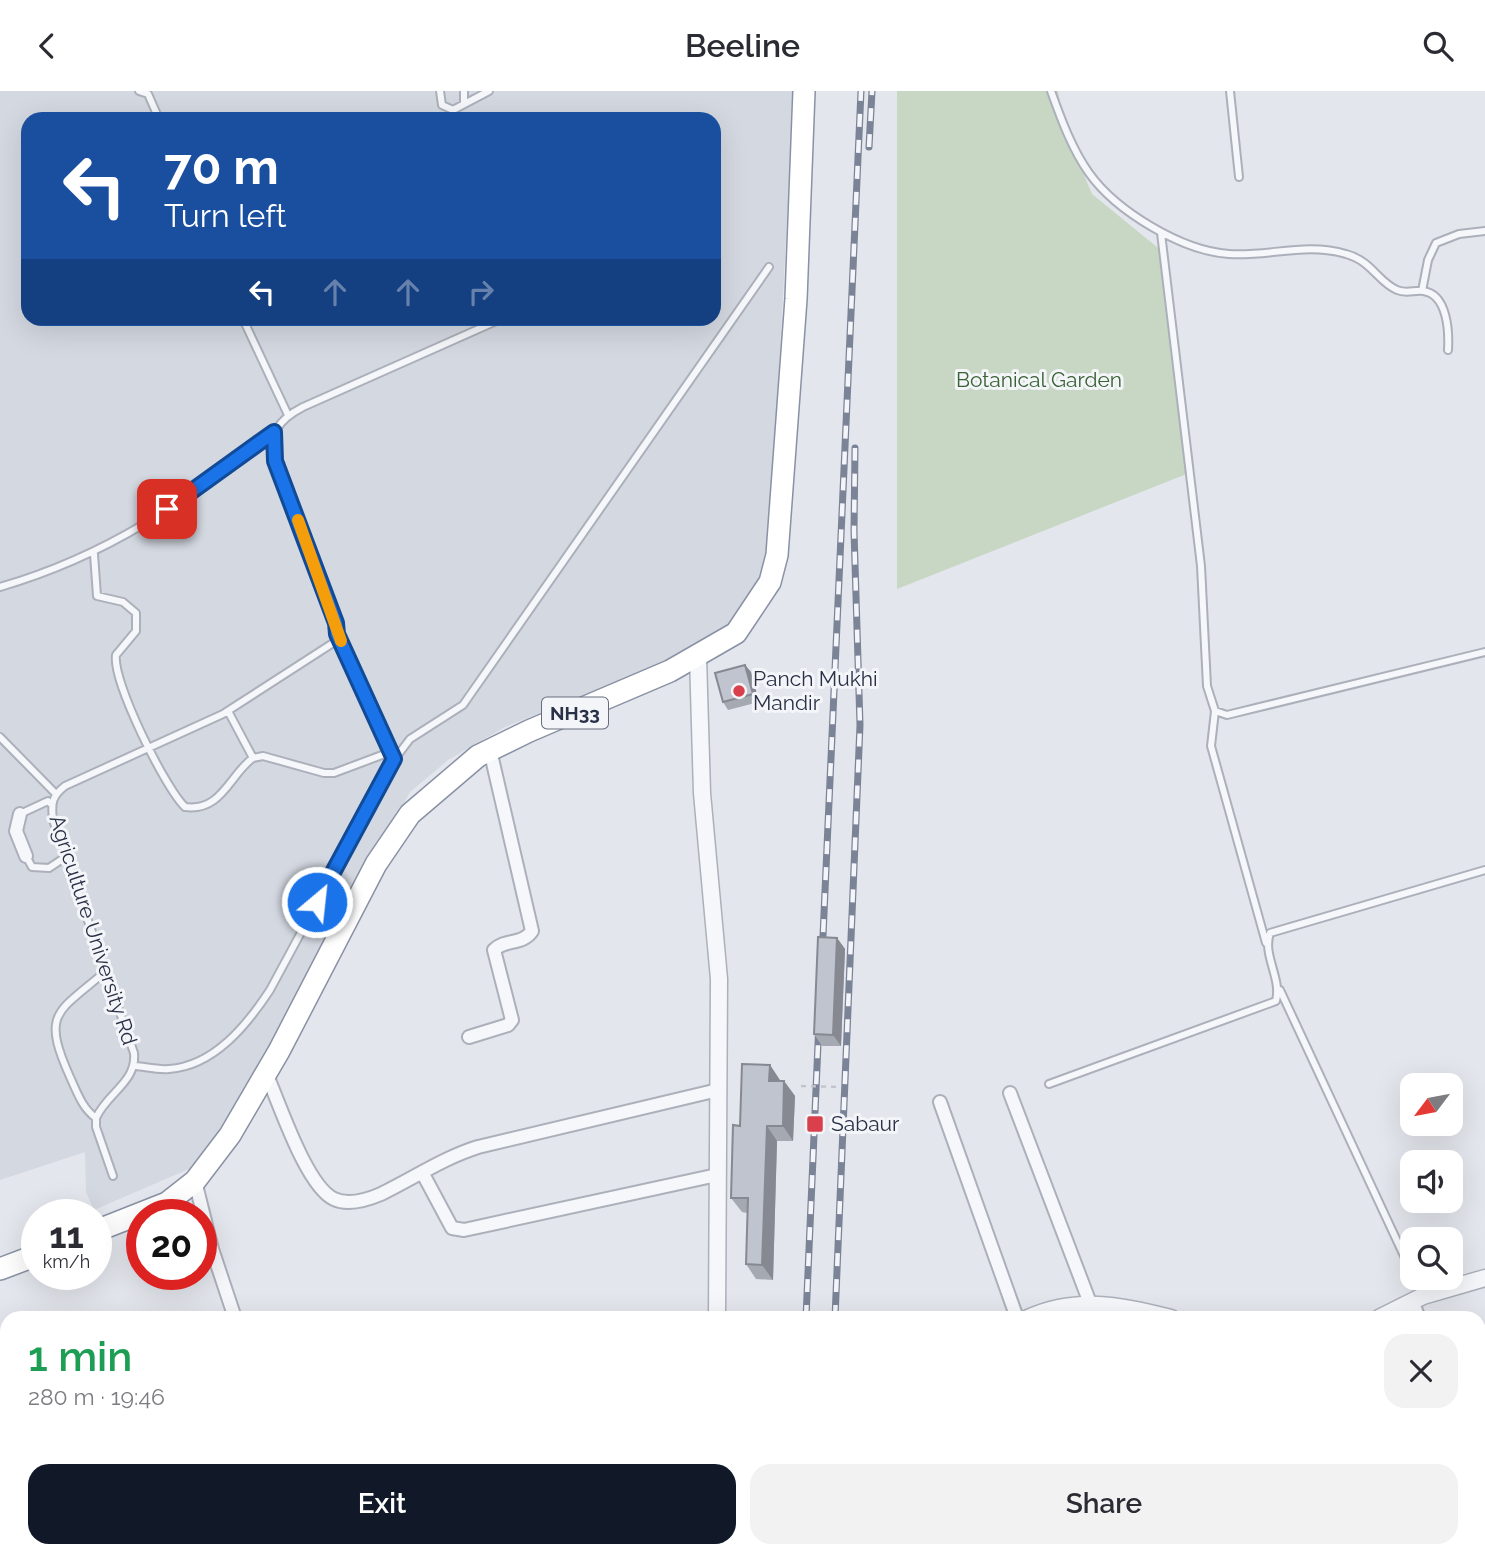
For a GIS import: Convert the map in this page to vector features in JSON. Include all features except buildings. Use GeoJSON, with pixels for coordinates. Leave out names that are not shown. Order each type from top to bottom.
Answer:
{"type":"FeatureCollection","features":[{"type":"Feature","properties":{"kind":"highway","name":"NH33"},"geometry":{"type":"LineString","coordinates":[[112,1225],[167,1203],[195,1181],[230,1136],[376,864],[410,814],[490,750],[698,657],[736,633],[770,582],[777,555],[796,299],[804,91]]}},
{"type":"Feature","properties":{"kind":"highway"},"geometry":{"type":"LineString","coordinates":[[0,1269],[21,1261]]}},
{"type":"Feature","properties":{"kind":"street"},"geometry":{"type":"LineString","coordinates":[[698,657],[702,793],[719,979],[717,1311]]}},
{"type":"Feature","properties":{"kind":"street"},"geometry":{"type":"LineString","coordinates":[[469,1037],[508,1025],[512,1020],[494,950],[497,946],[522,940],[532,931],[490,750]]}},
{"type":"Feature","properties":{"kind":"street"},"geometry":{"type":"LineString","coordinates":[[20,814],[16,831],[26,856]]}},
{"type":"Feature","properties":{"kind":"street"},"geometry":{"type":"LineString","coordinates":[[266,1073],[312,1176],[323,1191],[335,1200],[366,1200],[454,1154],[478,1147],[718,1090]]}},
{"type":"Feature","properties":{"kind":"street"},"geometry":{"type":"LineString","coordinates":[[1010,1093],[1090,1303]]}},
{"type":"Feature","properties":{"kind":"street"},"geometry":{"type":"LineString","coordinates":[[940,1102],[1015,1311]]}},
{"type":"Feature","properties":{"kind":"street"},"geometry":{"type":"LineString","coordinates":[[422,1172],[445,1220],[452,1228],[464,1230],[718,1175]]}},
{"type":"Feature","properties":{"kind":"street"},"geometry":{"type":"LineString","coordinates":[[195,1181],[212,1248],[233,1311]]}},
{"type":"Feature","properties":{"kind":"street"},"geometry":{"type":"LineString","coordinates":[[1393,1311],[1418,1299],[1485,1278]]}},
{"type":"Feature","properties":{"kind":"street"},"geometry":{"type":"LineString","coordinates":[[1418,1299],[1419,1311]]}},
{"type":"Feature","properties":{"kind":"street"},"geometry":{"type":"LineString","coordinates":[[1068,1311],[1090,1303],[1122,1305],[1145,1311]]}},
{"type":"Feature","properties":{"kind":"lane"},"geometry":{"type":"LineString","coordinates":[[139,91],[150,93],[157,112]]}},
{"type":"Feature","properties":{"kind":"lane"},"geometry":{"type":"LineString","coordinates":[[440,91],[442,105],[453,110],[489,91]]}},
{"type":"Feature","properties":{"kind":"lane"},"geometry":{"type":"LineString","coordinates":[[464,91],[464,103]]}},
{"type":"Feature","properties":{"kind":"lane"},"geometry":{"type":"LineString","coordinates":[[1051,91],[1059,114],[1091,175],[1106,191],[1161,233],[1204,251],[1231,255],[1306,248],[1345,253],[1369,265],[1399,291],[1422,291],[1434,297],[1449,327],[1448,350]]}},
{"type":"Feature","properties":{"kind":"lane"},"geometry":{"type":"LineString","coordinates":[[1230,91],[1239,177]]}},
{"type":"Feature","properties":{"kind":"lane"},"geometry":{"type":"LineString","coordinates":[[1422,291],[1428,260],[1436,243],[1459,234],[1485,232]]}},
{"type":"Feature","properties":{"kind":"lane"},"geometry":{"type":"LineString","coordinates":[[1161,233],[1201,566],[1207,687],[1215,711],[1211,746],[1277,985],[1400,1247]]}},
{"type":"Feature","properties":{"kind":"lane"},"geometry":{"type":"LineString","coordinates":[[136,1066],[170,1069],[197,1060],[232,1040],[254,1015],[270,991],[394,759],[410,739],[463,705],[769,267]]}},
{"type":"Feature","properties":{"kind":"lane"},"geometry":{"type":"LineString","coordinates":[[246,326],[288,415]]}},
{"type":"Feature","properties":{"kind":"lane"},"geometry":{"type":"LineString","coordinates":[[0,587],[94,554],[128,536],[274,432],[288,415],[485,326]]}},
{"type":"Feature","properties":{"kind":"lane"},"geometry":{"type":"LineString","coordinates":[[274,432],[275,461],[336,623],[337,634],[394,759]]}},
{"type":"Feature","properties":{"kind":"lane"},"geometry":{"type":"LineString","coordinates":[[94,554],[97,596],[104,601],[123,602],[136,613],[136,631],[116,655],[115,661],[148,748],[178,800],[185,807],[193,808],[225,792],[253,758],[263,756],[315,771],[334,773],[390,752]]}},
{"type":"Feature","properties":{"kind":"lane","name":"Agriculture University Rd"},"geometry":{"type":"LineString","coordinates":[[96,1118],[136,1066],[107,971],[53,820],[51,804],[55,793],[228,711],[325,651],[337,634]]}},
{"type":"Feature","properties":{"kind":"lane"},"geometry":{"type":"LineString","coordinates":[[1215,711],[1227,715],[1485,652]]}},
{"type":"Feature","properties":{"kind":"lane"},"geometry":{"type":"LineString","coordinates":[[228,711],[253,758]]}},
{"type":"Feature","properties":{"kind":"lane"},"geometry":{"type":"LineString","coordinates":[[0,737],[55,793]]}},
{"type":"Feature","properties":{"kind":"lane"},"geometry":{"type":"LineString","coordinates":[[20,814],[27,808],[48,801],[51,804]]}},
{"type":"Feature","properties":{"kind":"lane"},"geometry":{"type":"LineString","coordinates":[[26,856],[32,867],[49,868],[67,856]]}},
{"type":"Feature","properties":{"kind":"lane"},"geometry":{"type":"LineString","coordinates":[[1266,943],[1270,933],[1282,928],[1485,870]]}},
{"type":"Feature","properties":{"kind":"lane"},"geometry":{"type":"LineString","coordinates":[[107,971],[68,1004],[59,1016],[54,1030],[55,1043],[81,1101],[96,1118],[96,1127],[113,1176]]}},
{"type":"Feature","properties":{"kind":"lane"},"geometry":{"type":"LineString","coordinates":[[1049,1084],[1266,1007],[1276,1001],[1277,985]]}},
{"type":"Feature","properties":{"kind":"lane"},"geometry":{"type":"LineString","coordinates":[[1416,1290],[1418,1299]]}},
{"type":"Feature","properties":{"kind":"path"},"geometry":{"type":"LineString","coordinates":[[801,1086],[841,1087]]}},
{"type":"Feature","properties":{"kind":"shaded area"},"geometry":{"type":"Polygon","coordinates":[[[0,91],[794,91],[769,554],[751,599],[727,628],[681,656],[505,727],[448,760],[410,792],[238,1112],[198,1165],[112,1202],[112,1199],[89,1199],[86,1192],[85,1152],[0,1180],[0,91]]]}},
{"type":"Feature","properties":{"kind":"green space","name":"Botanical Garden"},"geometry":{"type":"Polygon","coordinates":[[[897,91],[1058,91],[1064,128],[1092,194],[1163,252],[1194,471],[897,589],[897,91]]]}},
{"type":"Feature","properties":{"kind":"railway"},"geometry":{"type":"LineString","coordinates":[[822,958],[861,91]]}},
{"type":"Feature","properties":{"kind":"railway"},"geometry":{"type":"LineString","coordinates":[[869,147],[872,91]]}},
{"type":"Feature","properties":{"kind":"railway"},"geometry":{"type":"LineString","coordinates":[[835,1311],[860,725],[854,531],[855,448]]}},
{"type":"Feature","properties":{"kind":"railway"},"geometry":{"type":"LineString","coordinates":[[806,1311],[819,1021]]}},
{"type":"Feature","properties":{"kind":"slow traffic"},"geometry":{"type":"LineString","coordinates":[[298,520],[341,641]]}},
{"type":"Feature","properties":{"kind":"place","name":"Panch Mukhi Mandir"},"geometry":{"type":"Point","coordinates":[739,691]}},
{"type":"Feature","properties":{"kind":"place","name":"Sabaur"},"geometry":{"type":"Point","coordinates":[815,1124]}},
{"type":"Feature","properties":{"kind":"route"},"geometry":{"type":"LineString","coordinates":[[167,509],[225,470],[274,432],[272,445],[275,461],[336,623],[337,634],[394,759],[317,902]]}}]}
